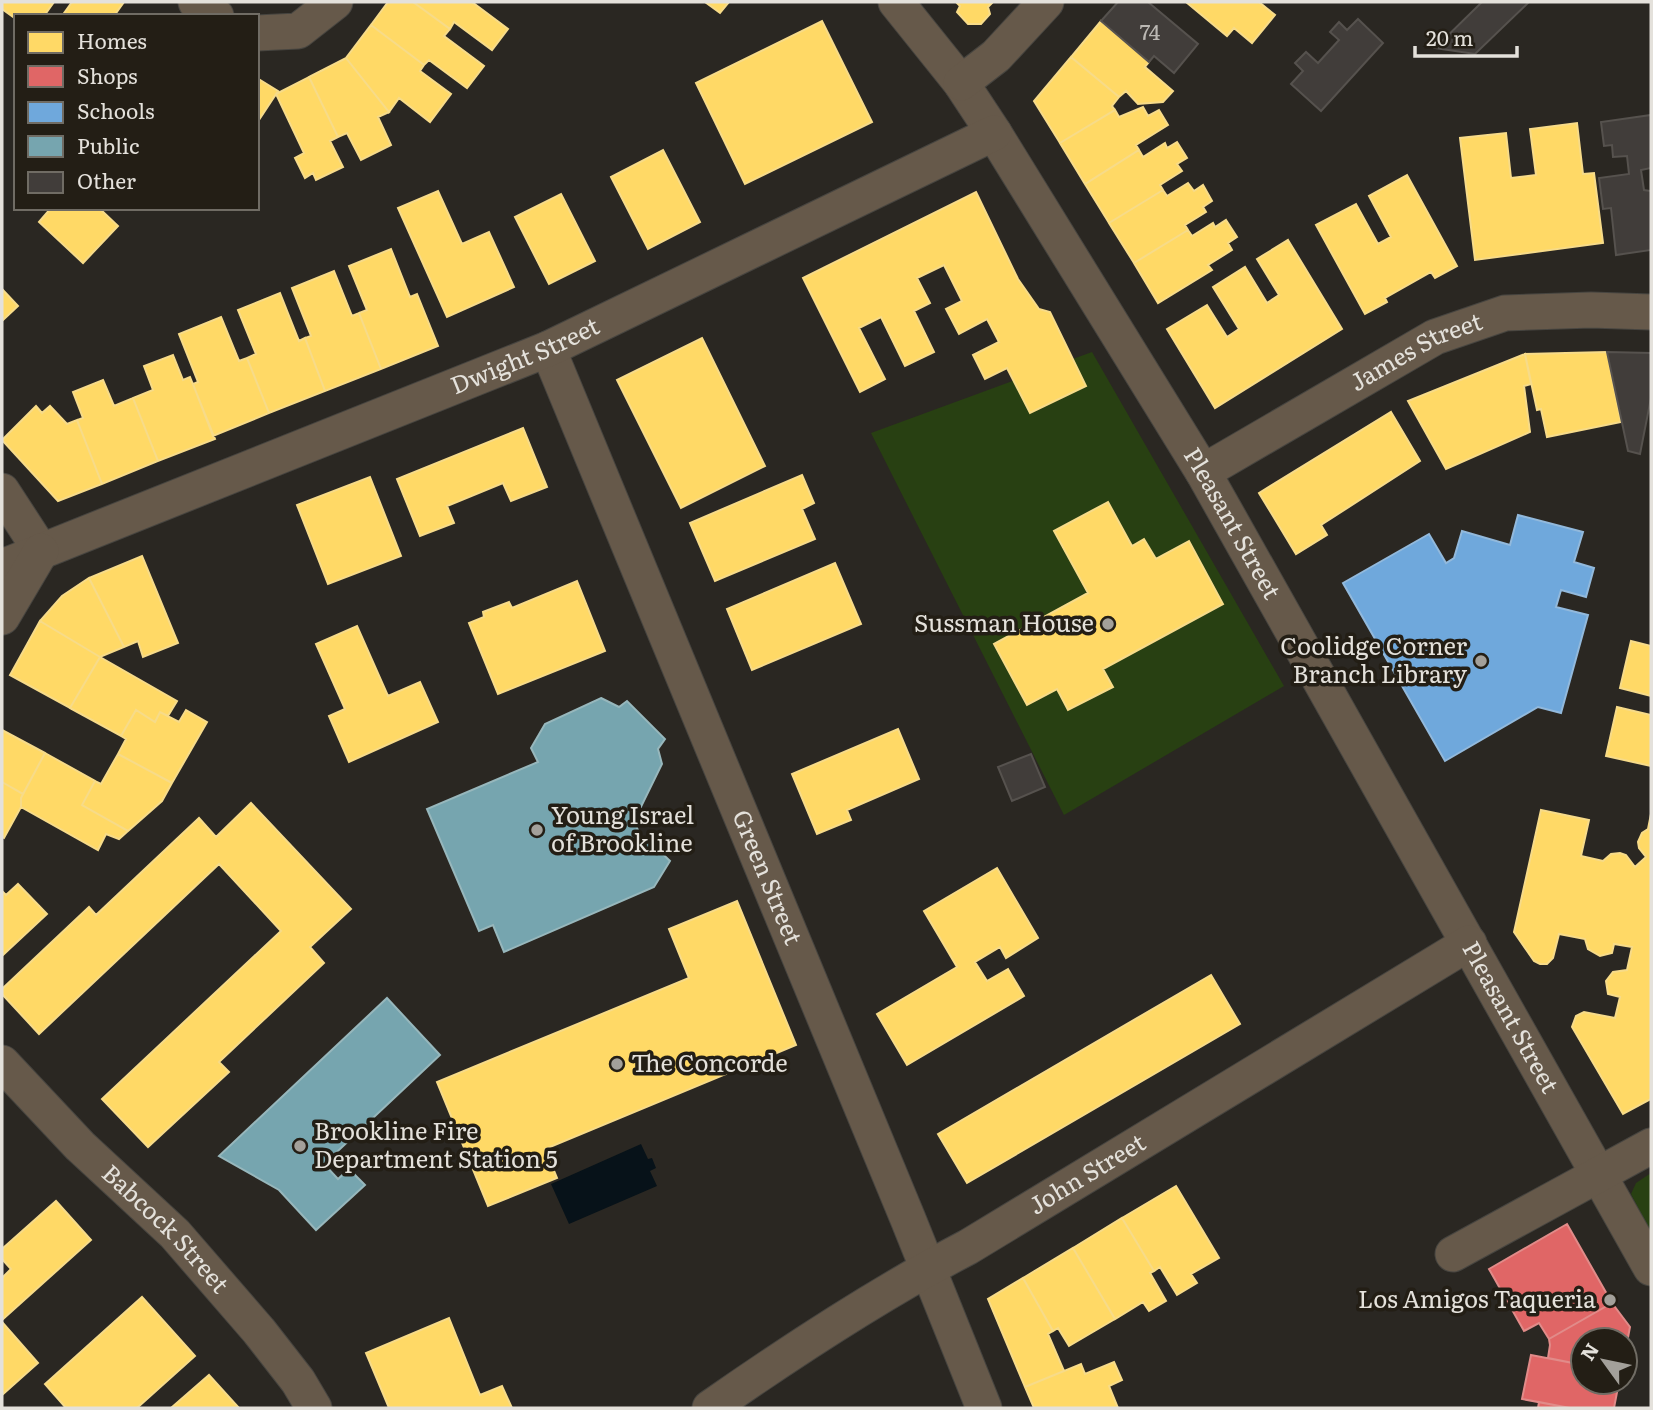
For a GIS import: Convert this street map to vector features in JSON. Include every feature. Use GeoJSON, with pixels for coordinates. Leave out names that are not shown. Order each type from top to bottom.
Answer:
{"type":"FeatureCollection","features":[{"type":"Feature","properties":{"kind":"street"},"geometry":{"type":"LineString","coordinates":[[196,2],[213,14]]}},
{"type":"Feature","properties":{"kind":"street"},"geometry":{"type":"LineString","coordinates":[[259,33],[298,31],[335,2]]}},
{"type":"Feature","properties":{"kind":"street","name":"Pleasant Street"},"geometry":{"type":"LineString","coordinates":[[896,2],[961,83],[994,133],[1203,472],[1651,1268]]}},
{"type":"Feature","properties":{"kind":"street"},"geometry":{"type":"LineString","coordinates":[[961,83],[996,56],[1046,2]]}},
{"type":"Feature","properties":{"kind":"street","name":"Dwight Street"},"geometry":{"type":"LineString","coordinates":[[2,567],[548,349],[994,133]]}},
{"type":"Feature","properties":{"kind":"street","name":"James Street"},"geometry":{"type":"LineString","coordinates":[[1203,472],[1435,337],[1505,313],[1591,310],[1651,312]]}},
{"type":"Feature","properties":{"kind":"street","name":"Green Street"},"geometry":{"type":"LineString","coordinates":[[548,349],[868,1120],[984,1408]]}},
{"type":"Feature","properties":{"kind":"street"},"geometry":{"type":"LineString","coordinates":[[2,491],[41,551],[2,617]]}},
{"type":"Feature","properties":{"kind":"street","name":"John Street"},"geometry":{"type":"LineString","coordinates":[[710,1408],[792,1351],[927,1268],[968,1247],[1469,943]]}},
{"type":"Feature","properties":{"kind":"street","name":"Babcock Street"},"geometry":{"type":"LineString","coordinates":[[2,1063],[80,1146],[175,1234],[259,1331],[298,1381],[314,1408]]}},
{"type":"Feature","properties":{"kind":"street"},"geometry":{"type":"LineString","coordinates":[[1453,1254],[1651,1146]]}},
{"type":"Feature","properties":{"kind":"green space"},"geometry":{"type":"Polygon","coordinates":[[[1092,352],[1284,686],[1064,815],[871,433],[1092,352]]]}},
{"type":"Feature","properties":{"kind":"green space"},"geometry":{"type":"Polygon","coordinates":[[[1651,1173],[1651,1233],[1631,1194],[1636,1183],[1651,1173]]]}},
{"type":"Feature","properties":{"kind":"shaded area"},"geometry":{"type":"Polygon","coordinates":[[[641,1144],[656,1168],[650,1171],[657,1186],[569,1224],[551,1184],[641,1144]]]}},
{"type":"Feature","properties":{"kind":"building: Homes"},"geometry":{"type":"Polygon","coordinates":[[[2,2],[54,2],[45,14],[14,14],[14,18],[2,9],[2,2]]]}},
{"type":"Feature","properties":{"kind":"building: Homes"},"geometry":{"type":"Polygon","coordinates":[[[72,2],[124,2],[115,14],[63,14],[72,2]]]}},
{"type":"Feature","properties":{"kind":"building: Homes"},"geometry":{"type":"Polygon","coordinates":[[[388,2],[413,2],[450,29],[444,36],[484,66],[467,88],[429,60],[424,65],[371,25],[388,2]]]}},
{"type":"Feature","properties":{"kind":"building: Homes"},"geometry":{"type":"Polygon","coordinates":[[[413,2],[472,2],[508,29],[492,50],[454,22],[450,29],[413,2]]]}},
{"type":"Feature","properties":{"kind":"building: Homes"},"geometry":{"type":"Polygon","coordinates":[[[705,2],[729,2],[720,13],[705,2]]]}},
{"type":"Feature","properties":{"kind":"building: Homes"},"geometry":{"type":"Polygon","coordinates":[[[956,2],[993,2],[988,7],[990,14],[981,24],[968,24],[957,12],[960,6],[956,2]]]}},
{"type":"Feature","properties":{"kind":"building: Homes"},"geometry":{"type":"Polygon","coordinates":[[[1186,2],[1259,2],[1275,15],[1252,43],[1234,28],[1227,36],[1186,2]]]}},
{"type":"Feature","properties":{"kind":"building: Homes"},"geometry":{"type":"Polygon","coordinates":[[[822,21],[872,122],[745,184],[696,83],[822,21]]]}},
{"type":"Feature","properties":{"kind":"building: Homes"},"geometry":{"type":"Polygon","coordinates":[[[1101,21],[1149,62],[1145,67],[1173,91],[1163,102],[1138,104],[1126,91],[1119,97],[1071,57],[1101,21]]]}},
{"type":"Feature","properties":{"kind":"building: Homes"},"geometry":{"type":"Polygon","coordinates":[[[371,25],[424,65],[420,71],[451,94],[430,122],[399,98],[389,112],[346,58],[371,25]]]}},
{"type":"Feature","properties":{"kind":"building: Homes"},"geometry":{"type":"Polygon","coordinates":[[[1071,57],[1119,97],[1112,106],[1115,110],[1060,143],[1034,101],[1071,57]]]}},
{"type":"Feature","properties":{"kind":"building: Homes"},"geometry":{"type":"Polygon","coordinates":[[[346,58],[389,112],[378,117],[391,145],[361,160],[347,133],[338,137],[309,77],[346,58]]]}},
{"type":"Feature","properties":{"kind":"building: Homes"},"geometry":{"type":"Polygon","coordinates":[[[309,77],[338,137],[330,141],[343,167],[316,180],[313,173],[305,178],[295,158],[304,153],[276,94],[309,77]]]}},
{"type":"Feature","properties":{"kind":"building: Homes"},"geometry":{"type":"Polygon","coordinates":[[[259,79],[278,91],[259,120],[259,79]]]}},
{"type":"Feature","properties":{"kind":"building: Homes"},"geometry":{"type":"Polygon","coordinates":[[[1143,107],[1148,116],[1159,110],[1168,125],[1136,145],[1139,150],[1085,184],[1060,143],[1115,110],[1119,117],[1143,107]]]}},
{"type":"Feature","properties":{"kind":"building: Homes"},"geometry":{"type":"Polygon","coordinates":[[[1577,123],[1583,174],[1594,173],[1603,243],[1475,260],[1460,138],[1506,133],[1511,178],[1536,175],[1530,129],[1577,123]]]}},
{"type":"Feature","properties":{"kind":"building: Homes"},"geometry":{"type":"Polygon","coordinates":[[[1177,142],[1187,158],[1177,164],[1182,171],[1160,185],[1163,190],[1109,223],[1085,184],[1139,150],[1143,157],[1165,143],[1167,148],[1177,142]]]}},
{"type":"Feature","properties":{"kind":"building: Homes"},"geometry":{"type":"Polygon","coordinates":[[[663,150],[700,222],[648,249],[611,177],[663,150]]]}},
{"type":"Feature","properties":{"kind":"building: Homes"},"geometry":{"type":"Polygon","coordinates":[[[1407,175],[1457,266],[1435,278],[1431,272],[1385,298],[1387,302],[1365,314],[1316,225],[1356,204],[1378,244],[1391,237],[1369,196],[1407,175]]]}},
{"type":"Feature","properties":{"kind":"building: Homes"},"geometry":{"type":"Polygon","coordinates":[[[1188,183],[1194,191],[1203,185],[1212,201],[1203,207],[1206,212],[1185,225],[1188,230],[1134,263],[1109,223],[1163,190],[1167,196],[1188,183]]]}},
{"type":"Feature","properties":{"kind":"building: Homes"},"geometry":{"type":"Polygon","coordinates":[[[438,191],[462,244],[489,232],[514,287],[447,317],[398,208],[438,191]]]}},
{"type":"Feature","properties":{"kind":"building: Homes"},"geometry":{"type":"Polygon","coordinates":[[[976,192],[1018,279],[1039,309],[1050,312],[1086,386],[1030,413],[1007,368],[985,379],[973,355],[999,342],[987,319],[959,334],[946,309],[962,301],[944,265],[917,278],[930,303],[914,311],[934,352],[905,366],[881,317],[859,328],[885,379],[860,392],[803,278],[976,192]]]}},
{"type":"Feature","properties":{"kind":"building: Homes"},"geometry":{"type":"Polygon","coordinates":[[[561,194],[595,261],[549,284],[515,217],[561,194]]]}},
{"type":"Feature","properties":{"kind":"building: Homes"},"geometry":{"type":"Polygon","coordinates":[[[49,210],[101,210],[118,226],[83,263],[39,222],[49,210]]]}},
{"type":"Feature","properties":{"kind":"building: Homes"},"geometry":{"type":"Polygon","coordinates":[[[1226,220],[1237,237],[1228,243],[1232,250],[1208,265],[1212,270],[1158,303],[1134,263],[1188,230],[1192,236],[1213,223],[1215,227],[1226,220]]]}},
{"type":"Feature","properties":{"kind":"building: Homes"},"geometry":{"type":"Polygon","coordinates":[[[1288,240],[1342,329],[1215,408],[1167,329],[1207,305],[1227,337],[1239,329],[1213,287],[1245,267],[1267,303],[1279,295],[1257,259],[1288,240]]]}},
{"type":"Feature","properties":{"kind":"building: Homes"},"geometry":{"type":"Polygon","coordinates":[[[391,249],[410,297],[417,294],[438,346],[381,369],[359,313],[367,310],[349,266],[391,249]]]}},
{"type":"Feature","properties":{"kind":"building: Homes"},"geometry":{"type":"Polygon","coordinates":[[[334,271],[352,316],[359,313],[381,369],[325,391],[305,338],[311,336],[292,288],[334,271]]]}},
{"type":"Feature","properties":{"kind":"building: Homes"},"geometry":{"type":"Polygon","coordinates":[[[2,289],[18,306],[2,321],[2,289]]]}},
{"type":"Feature","properties":{"kind":"building: Homes"},"geometry":{"type":"Polygon","coordinates":[[[280,293],[299,341],[305,338],[325,391],[269,413],[247,358],[256,354],[238,310],[280,293]]]}},
{"type":"Feature","properties":{"kind":"building: Homes"},"geometry":{"type":"Polygon","coordinates":[[[221,317],[239,361],[247,358],[269,413],[213,436],[193,384],[198,382],[179,334],[221,317]]]}},
{"type":"Feature","properties":{"kind":"building: Homes"},"geometry":{"type":"Polygon","coordinates":[[[702,338],[765,466],[681,508],[617,380],[702,338]]]}},
{"type":"Feature","properties":{"kind":"building: Homes"},"geometry":{"type":"Polygon","coordinates":[[[1607,352],[1621,422],[1547,437],[1541,409],[1537,410],[1525,354],[1607,352]]]}},
{"type":"Feature","properties":{"kind":"building: Homes"},"geometry":{"type":"Polygon","coordinates":[[[1525,354],[1531,384],[1524,386],[1530,432],[1446,469],[1408,401],[1525,354]]]}},
{"type":"Feature","properties":{"kind":"building: Homes"},"geometry":{"type":"Polygon","coordinates":[[[173,355],[183,380],[190,377],[215,439],[158,461],[133,398],[153,390],[144,366],[173,355]]]}},
{"type":"Feature","properties":{"kind":"building: Homes"},"geometry":{"type":"Polygon","coordinates":[[[103,380],[114,406],[133,398],[158,461],[102,484],[77,420],[83,418],[73,392],[103,380]]]}},
{"type":"Feature","properties":{"kind":"building: Homes"},"geometry":{"type":"Polygon","coordinates":[[[36,406],[42,413],[50,406],[67,424],[77,420],[102,484],[58,501],[2,440],[36,406]]]}},
{"type":"Feature","properties":{"kind":"building: Homes"},"geometry":{"type":"Polygon","coordinates":[[[1391,412],[1420,461],[1321,525],[1327,535],[1296,554],[1259,493],[1391,412]]]}},
{"type":"Feature","properties":{"kind":"building: Homes"},"geometry":{"type":"Polygon","coordinates":[[[523,428],[547,487],[511,501],[503,483],[447,506],[454,523],[420,536],[397,479],[523,428]]]}},
{"type":"Feature","properties":{"kind":"building: Homes"},"geometry":{"type":"Polygon","coordinates":[[[802,475],[814,503],[802,509],[815,539],[715,581],[690,523],[802,475]]]}},
{"type":"Feature","properties":{"kind":"building: Homes"},"geometry":{"type":"Polygon","coordinates":[[[370,477],[401,556],[328,584],[297,505],[370,477]]]}},
{"type":"Feature","properties":{"kind":"building: Homes","name":"Sussman House"},"geometry":{"type":"Polygon","coordinates":[[[1108,502],[1132,546],[1144,539],[1156,559],[1189,541],[1223,604],[1103,669],[1113,687],[1068,710],[1057,689],[1027,705],[994,644],[1088,593],[1054,531],[1108,502]]]}},
{"type":"Feature","properties":{"kind":"building: Homes"},"geometry":{"type":"Polygon","coordinates":[[[142,556],[178,643],[143,657],[138,641],[124,647],[89,578],[142,556]]]}},
{"type":"Feature","properties":{"kind":"building: Homes"},"geometry":{"type":"Polygon","coordinates":[[[835,563],[861,624],[752,670],[727,609],[835,563]]]}},
{"type":"Feature","properties":{"kind":"building: Homes"},"geometry":{"type":"Polygon","coordinates":[[[89,578],[124,647],[100,657],[40,621],[62,596],[89,578]]]}},
{"type":"Feature","properties":{"kind":"building: Homes"},"geometry":{"type":"Polygon","coordinates":[[[577,581],[605,651],[498,694],[469,623],[484,617],[483,612],[509,602],[512,608],[577,581]]]}},
{"type":"Feature","properties":{"kind":"building: Homes"},"geometry":{"type":"Polygon","coordinates":[[[40,621],[100,657],[70,708],[10,675],[40,621]]]}},
{"type":"Feature","properties":{"kind":"building: Homes"},"geometry":{"type":"Polygon","coordinates":[[[357,626],[388,696],[420,682],[438,722],[349,762],[329,716],[345,709],[316,644],[357,626]]]}},
{"type":"Feature","properties":{"kind":"building: Homes"},"geometry":{"type":"Polygon","coordinates":[[[1631,641],[1651,646],[1651,696],[1620,688],[1631,641]]]}},
{"type":"Feature","properties":{"kind":"building: Homes"},"geometry":{"type":"Polygon","coordinates":[[[100,657],[177,701],[168,716],[160,712],[155,722],[136,710],[121,736],[70,708],[100,657]]]}},
{"type":"Feature","properties":{"kind":"building: Homes"},"geometry":{"type":"Polygon","coordinates":[[[1617,707],[1651,715],[1651,766],[1606,756],[1617,707]]]}},
{"type":"Feature","properties":{"kind":"building: Homes"},"geometry":{"type":"Polygon","coordinates":[[[136,710],[155,722],[160,712],[179,722],[186,710],[207,722],[172,783],[118,754],[126,739],[121,736],[136,710]]]}},
{"type":"Feature","properties":{"kind":"building: Homes"},"geometry":{"type":"Polygon","coordinates":[[[898,729],[919,779],[847,810],[851,820],[817,834],[792,774],[898,729]]]}},
{"type":"Feature","properties":{"kind":"building: Homes"},"geometry":{"type":"Polygon","coordinates":[[[2,730],[45,753],[23,794],[2,782],[2,730]]]}},
{"type":"Feature","properties":{"kind":"building: Homes"},"geometry":{"type":"Polygon","coordinates":[[[45,753],[95,781],[82,805],[128,831],[119,839],[106,834],[98,850],[21,807],[21,798],[45,753]]]}},
{"type":"Feature","properties":{"kind":"building: Homes"},"geometry":{"type":"Polygon","coordinates":[[[118,754],[172,783],[162,801],[128,831],[82,805],[95,781],[101,784],[118,754]]]}},
{"type":"Feature","properties":{"kind":"building: Homes"},"geometry":{"type":"Polygon","coordinates":[[[2,782],[23,794],[21,807],[4,838],[2,837],[2,782]]]}},
{"type":"Feature","properties":{"kind":"building: Homes"},"geometry":{"type":"Polygon","coordinates":[[[251,803],[351,909],[310,947],[324,963],[219,1062],[229,1072],[148,1147],[102,1099],[281,931],[219,864],[39,1034],[2,994],[2,989],[89,907],[96,915],[199,818],[216,837],[251,803]]]}},
{"type":"Feature","properties":{"kind":"building: Homes"},"geometry":{"type":"Polygon","coordinates":[[[1541,810],[1589,820],[1581,856],[1603,861],[1611,854],[1620,853],[1626,855],[1635,867],[1646,857],[1638,842],[1642,833],[1648,829],[1651,814],[1651,1099],[1623,1114],[1572,1027],[1576,1016],[1584,1012],[1615,1018],[1620,997],[1608,994],[1606,981],[1613,972],[1627,970],[1632,947],[1614,944],[1612,953],[1600,956],[1588,949],[1585,939],[1559,934],[1553,958],[1547,964],[1540,964],[1534,961],[1514,932],[1541,810]]]}},
{"type":"Feature","properties":{"kind":"building: Homes"},"geometry":{"type":"Polygon","coordinates":[[[997,868],[1038,938],[1006,958],[1000,947],[975,962],[987,981],[1008,969],[1024,996],[907,1065],[877,1014],[957,967],[924,911],[997,868]]]}},
{"type":"Feature","properties":{"kind":"building: Homes"},"geometry":{"type":"Polygon","coordinates":[[[18,884],[47,914],[2,956],[2,891],[6,895],[18,884]]]}},
{"type":"Feature","properties":{"kind":"building: Homes","name":"The Concorde"},"geometry":{"type":"Polygon","coordinates":[[[737,901],[796,1045],[545,1149],[557,1178],[488,1206],[437,1082],[689,978],[669,929],[737,901]]]}},
{"type":"Feature","properties":{"kind":"building: Homes"},"geometry":{"type":"Polygon","coordinates":[[[1211,975],[1240,1024],[967,1183],[938,1134],[1211,975]]]}},
{"type":"Feature","properties":{"kind":"building: Homes"},"geometry":{"type":"Polygon","coordinates":[[[1176,1186],[1219,1258],[1191,1274],[1197,1283],[1177,1295],[1160,1267],[1154,1271],[1122,1218],[1176,1186]]]}},
{"type":"Feature","properties":{"kind":"building: Homes"},"geometry":{"type":"Polygon","coordinates":[[[56,1201],[91,1240],[2,1320],[2,1278],[11,1269],[2,1259],[2,1249],[56,1201]]]}},
{"type":"Feature","properties":{"kind":"building: Homes"},"geometry":{"type":"Polygon","coordinates":[[[1122,1218],[1154,1271],[1150,1273],[1166,1301],[1149,1311],[1143,1302],[1115,1319],[1073,1248],[1122,1218]]]}},
{"type":"Feature","properties":{"kind":"building: Homes"},"geometry":{"type":"Polygon","coordinates":[[[1073,1248],[1115,1319],[1069,1346],[1058,1328],[1053,1331],[1023,1278],[1073,1248]]]}},
{"type":"Feature","properties":{"kind":"building: Homes"},"geometry":{"type":"Polygon","coordinates":[[[1023,1278],[1053,1331],[1048,1334],[1064,1371],[1025,1387],[988,1299],[1023,1278]]]}},
{"type":"Feature","properties":{"kind":"building: Homes"},"geometry":{"type":"Polygon","coordinates":[[[142,1297],[195,1356],[137,1408],[66,1408],[45,1384],[142,1297]]]}},
{"type":"Feature","properties":{"kind":"building: Homes"},"geometry":{"type":"Polygon","coordinates":[[[449,1318],[480,1395],[502,1386],[512,1408],[389,1408],[366,1353],[449,1318]]]}},
{"type":"Feature","properties":{"kind":"building: Homes"},"geometry":{"type":"Polygon","coordinates":[[[2,1322],[38,1363],[2,1395],[2,1322]]]}},
{"type":"Feature","properties":{"kind":"building: Homes"},"geometry":{"type":"Polygon","coordinates":[[[1114,1362],[1122,1380],[1109,1386],[1118,1408],[1034,1408],[1025,1387],[1081,1364],[1085,1374],[1114,1362]]]}},
{"type":"Feature","properties":{"kind":"building: Homes"},"geometry":{"type":"Polygon","coordinates":[[[209,1375],[239,1408],[171,1408],[209,1375]]]}},
{"type":"Feature","properties":{"kind":"building: Shops"},"geometry":{"type":"Polygon","coordinates":[[[1567,1224],[1612,1303],[1549,1339],[1539,1323],[1524,1331],[1489,1269],[1567,1224]]]}},
{"type":"Feature","properties":{"kind":"building: Shops"},"geometry":{"type":"Polygon","coordinates":[[[1612,1303],[1629,1326],[1572,1326],[1612,1303]]]}},
{"type":"Feature","properties":{"kind":"building: Shops"},"geometry":{"type":"Polygon","coordinates":[[[1569,1328],[1569,1362],[1548,1358],[1549,1339],[1569,1328]]]}},
{"type":"Feature","properties":{"kind":"building: Shops"},"geometry":{"type":"Polygon","coordinates":[[[1531,1355],[1569,1362],[1569,1396],[1616,1396],[1614,1408],[1570,1408],[1522,1399],[1531,1355]]]}},
{"type":"Feature","properties":{"kind":"building: Shops"},"geometry":{"type":"Polygon","coordinates":[[[1539,1402],[1570,1408],[1538,1408],[1539,1402]]]}},
{"type":"Feature","properties":{"kind":"building: Schools","name":"Coolidge Corner Branch Library"},"geometry":{"type":"Polygon","coordinates":[[[1518,515],[1583,532],[1574,562],[1594,568],[1586,597],[1561,590],[1556,607],[1588,615],[1561,713],[1538,707],[1445,761],[1343,583],[1429,534],[1446,563],[1454,558],[1462,531],[1510,545],[1518,515]]]}},
{"type":"Feature","properties":{"kind":"building: Public","name":"Young Israel of Brookline"},"geometry":{"type":"Polygon","coordinates":[[[601,698],[619,707],[627,701],[665,739],[658,749],[662,764],[634,821],[643,842],[647,839],[670,861],[654,887],[504,952],[493,925],[479,931],[427,809],[538,762],[531,748],[545,724],[601,698]]]}},
{"type":"Feature","properties":{"kind":"building: Public","name":"Brookline Fire Department Station 5"},"geometry":{"type":"Polygon","coordinates":[[[387,998],[440,1055],[324,1164],[338,1179],[349,1169],[365,1185],[316,1230],[279,1190],[219,1156],[387,998]]]}},
{"type":"Feature","properties":{"kind":"building: Other"},"geometry":{"type":"Polygon","coordinates":[[[1118,2],[1148,2],[1198,44],[1174,73],[1154,56],[1149,62],[1101,21],[1118,2]]]}},
{"type":"Feature","properties":{"kind":"building: Other"},"geometry":{"type":"Polygon","coordinates":[[[1482,2],[1529,2],[1475,54],[1435,48],[1482,2]]]}},
{"type":"Feature","properties":{"kind":"building: Other"},"geometry":{"type":"Polygon","coordinates":[[[1358,19],[1383,43],[1321,111],[1291,84],[1303,71],[1295,63],[1306,52],[1318,63],[1339,40],[1330,32],[1339,22],[1347,30],[1358,19]]]}},
{"type":"Feature","properties":{"kind":"building: Other"},"geometry":{"type":"Polygon","coordinates":[[[1651,115],[1651,168],[1641,170],[1644,190],[1651,191],[1651,250],[1616,255],[1611,208],[1603,209],[1599,178],[1629,174],[1627,156],[1613,157],[1612,145],[1604,146],[1601,122],[1651,115]]]}},
{"type":"Feature","properties":{"kind":"building: Other"},"geometry":{"type":"Polygon","coordinates":[[[1607,352],[1651,353],[1651,398],[1640,454],[1628,451],[1607,352]]]}},
{"type":"Feature","properties":{"kind":"building: Other"},"geometry":{"type":"Polygon","coordinates":[[[1031,754],[1045,787],[1012,801],[998,767],[1031,754]]]}},
{"type":"Feature","properties":{"kind":"place","name":"Sussman House"},"geometry":{"type":"Point","coordinates":[1108,624]}},
{"type":"Feature","properties":{"kind":"place","name":"Coolidge Corner Branch Library"},"geometry":{"type":"Point","coordinates":[1481,661]}},
{"type":"Feature","properties":{"kind":"place","name":"Young Israel of Brookline"},"geometry":{"type":"Point","coordinates":[537,830]}},
{"type":"Feature","properties":{"kind":"place","name":"The Concorde"},"geometry":{"type":"Point","coordinates":[617,1064]}},
{"type":"Feature","properties":{"kind":"place","name":"Brookline Fire Department Station 5"},"geometry":{"type":"Point","coordinates":[300,1146]}},
{"type":"Feature","properties":{"kind":"place","name":"Los Amigos Taqueria"},"geometry":{"type":"Point","coordinates":[1610,1300]}}]}
